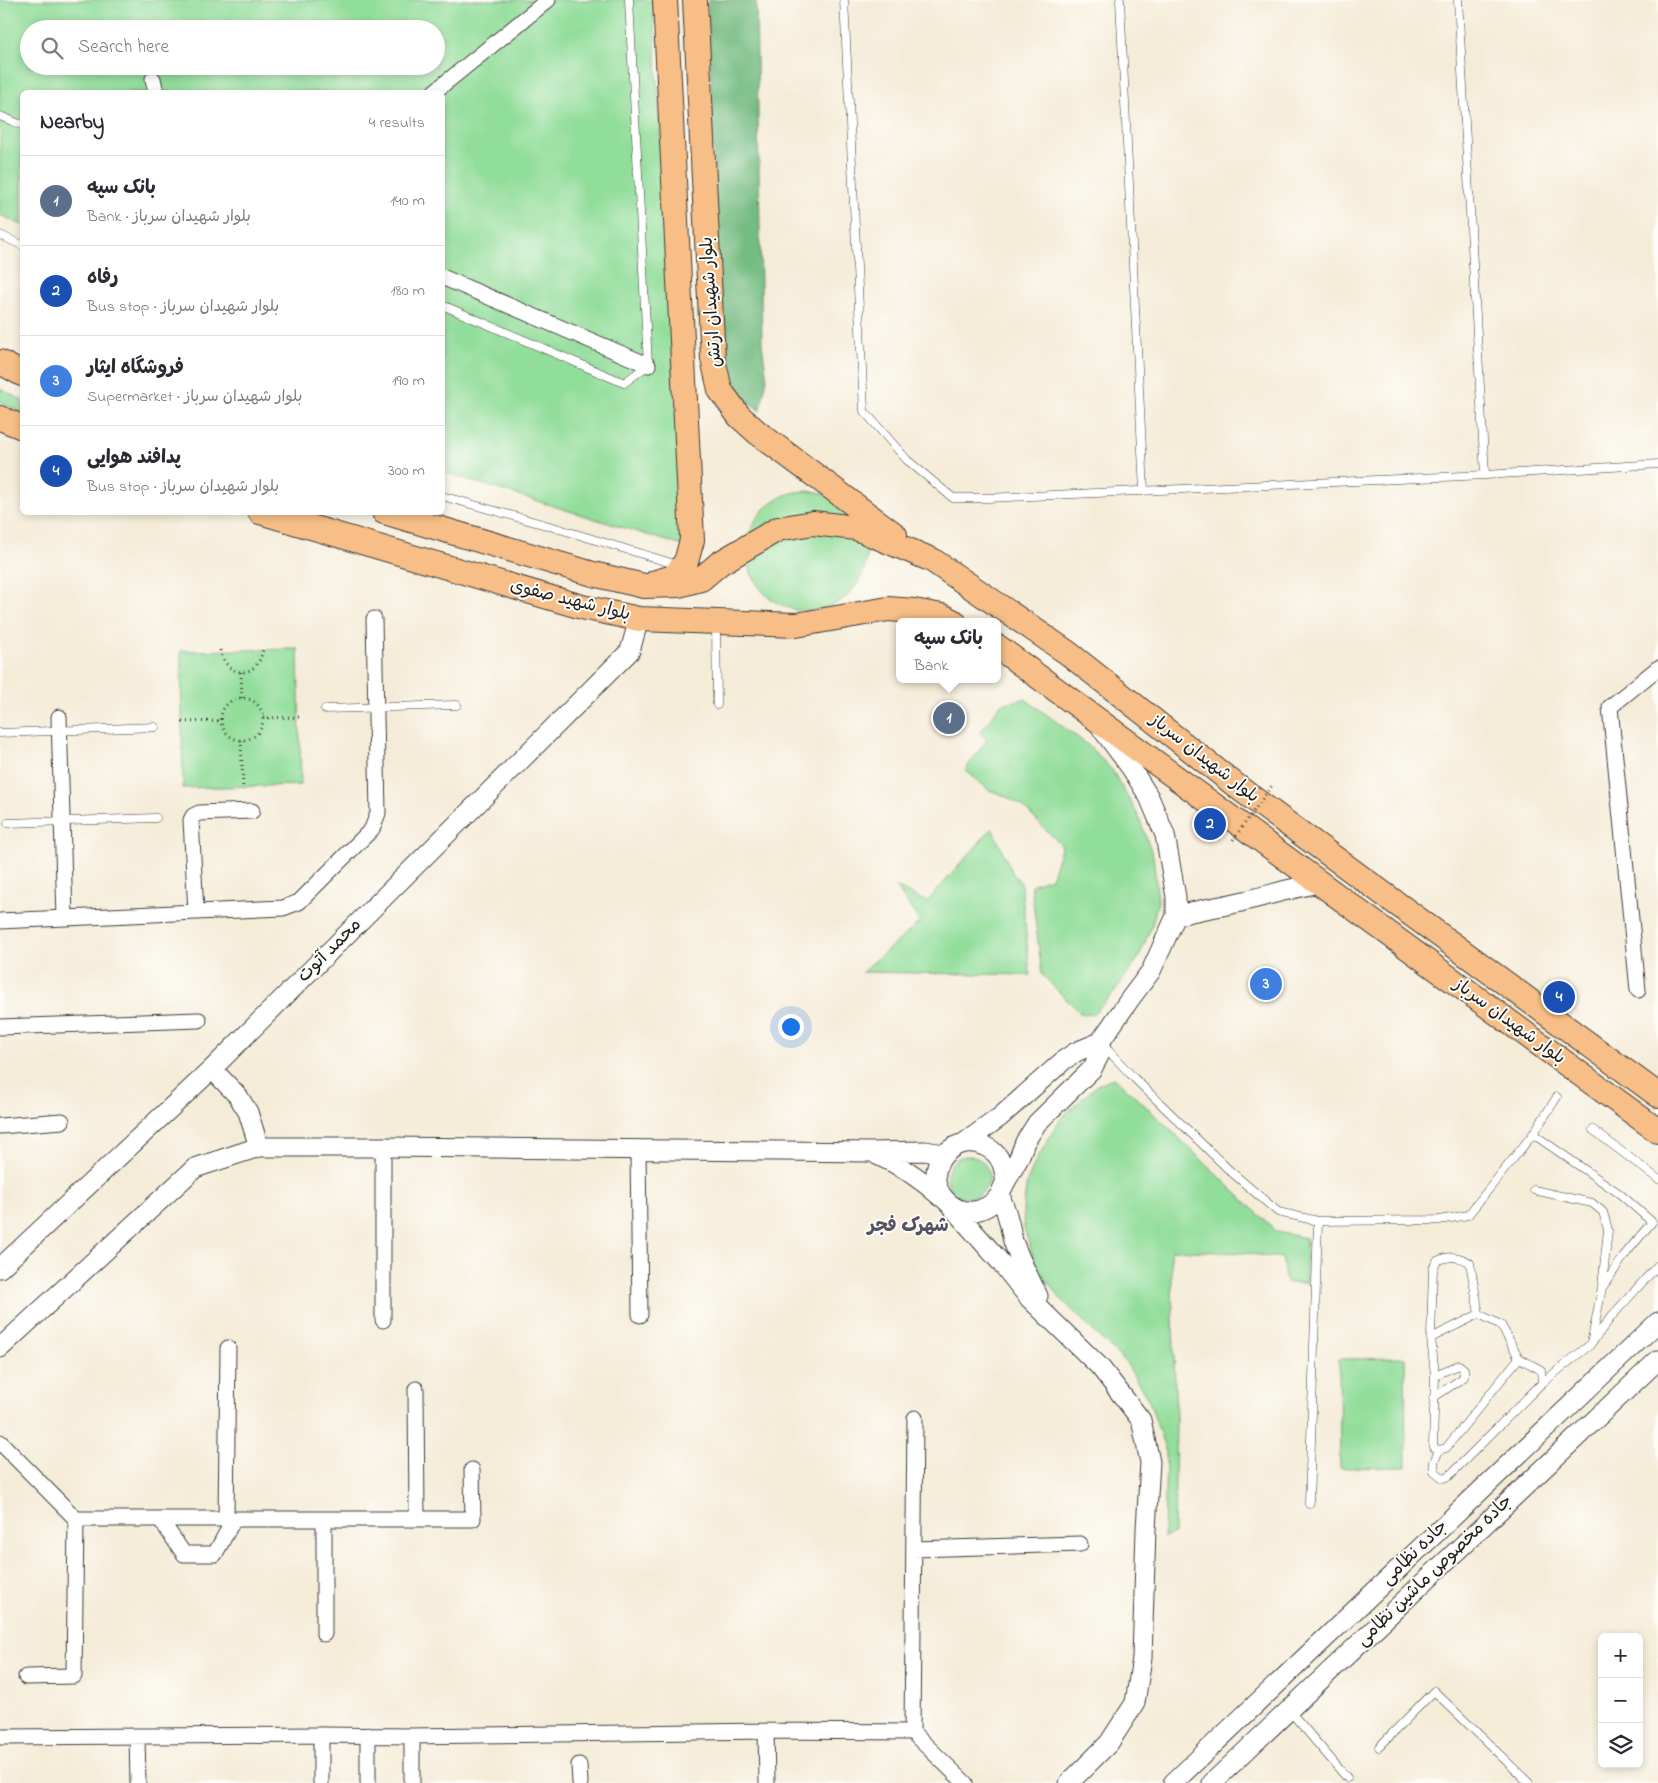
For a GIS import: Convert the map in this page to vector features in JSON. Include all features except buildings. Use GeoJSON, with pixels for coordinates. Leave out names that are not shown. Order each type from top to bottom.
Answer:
{"type":"FeatureCollection","features":[{"type":"Feature","properties":{"kind":"main road","name":"بلوار شهیدان ارتش"},"geometry":{"type":"LineString","coordinates":[[665,0],[692,540],[686,562],[682,566]]}},
{"type":"Feature","properties":{"kind":"main road","name":"بلوار شهیدان ارتش"},"geometry":{"type":"LineString","coordinates":[[695,0],[713,359],[720,390],[739,416],[758,433],[906,543],[932,560]]}},
{"type":"Feature","properties":{"kind":"main road"},"geometry":{"type":"LineString","coordinates":[[0,362],[20,373]]}},
{"type":"Feature","properties":{"kind":"main road"},"geometry":{"type":"LineString","coordinates":[[0,418],[20,426]]}},
{"type":"Feature","properties":{"kind":"main road","name":"بلوار شهید صفوی"},"geometry":{"type":"LineString","coordinates":[[270,515],[582,608],[640,619],[796,625],[888,610],[914,611],[946,618]]}},
{"type":"Feature","properties":{"kind":"main road","name":"بلوار شهید صفوی"},"geometry":{"type":"LineString","coordinates":[[394,515],[594,574],[644,586],[679,585],[701,579],[720,563]]}},
{"type":"Feature","properties":{"kind":"main road","name":"بلوار شهیدان سرباز"},"geometry":{"type":"LineString","coordinates":[[720,563],[778,529],[814,523],[856,528],[932,560],[1068,654],[1243,791],[1658,1095]]}},
{"type":"Feature","properties":{"kind":"main road"},"geometry":{"type":"LineString","coordinates":[[644,586],[672,577],[682,566]]}},
{"type":"Feature","properties":{"kind":"main road","name":"بلوار شهیدان سرباز"},"geometry":{"type":"LineString","coordinates":[[1001,648],[1658,1131]]}},
{"type":"Feature","properties":{"kind":"street"},"geometry":{"type":"LineString","coordinates":[[436,90],[548,0]]}},
{"type":"Feature","properties":{"kind":"street"},"geometry":{"type":"LineString","coordinates":[[445,278],[648,366]]}},
{"type":"Feature","properties":{"kind":"street"},"geometry":{"type":"LineString","coordinates":[[0,921],[283,908],[299,902],[372,829],[378,813],[374,619]]}},
{"type":"Feature","properties":{"kind":"street","name":"محمد آتوت"},"geometry":{"type":"LineString","coordinates":[[0,1268],[212,1069],[630,651],[640,619]]}},
{"type":"Feature","properties":{"kind":"street"},"geometry":{"type":"LineString","coordinates":[[1638,990],[1610,707],[1658,668]]}},
{"type":"Feature","properties":{"kind":"street"},"geometry":{"type":"LineString","coordinates":[[1069,1783],[1110,1743],[1135,1703],[1142,1658],[1150,1462],[1141,1420],[1100,1367],[1029,1298],[947,1202],[937,1187],[936,1176],[938,1164],[944,1154],[953,1147],[964,1143],[1000,1117],[1064,1060],[1076,1052],[1100,1042],[1151,971],[1176,916],[1176,897],[1165,835],[1149,797],[1131,768],[1088,713]]}},
{"type":"Feature","properties":{"kind":"street"},"geometry":{"type":"LineString","coordinates":[[59,724],[64,918]]}},
{"type":"Feature","properties":{"kind":"street"},"geometry":{"type":"LineString","coordinates":[[196,912],[191,820],[193,816],[199,812],[252,810]]}},
{"type":"Feature","properties":{"kind":"street"},"geometry":{"type":"LineString","coordinates":[[1176,916],[1198,909],[1246,901],[1295,887],[1320,883]]}},
{"type":"Feature","properties":{"kind":"street"},"geometry":{"type":"LineString","coordinates":[[0,1027],[199,1020]]}},
{"type":"Feature","properties":{"kind":"street"},"geometry":{"type":"LineString","coordinates":[[871,1152],[895,1163],[921,1179],[947,1202],[962,1210],[973,1211],[984,1208],[994,1202],[1003,1188],[1025,1142],[1037,1123],[1092,1069],[1101,1052],[1100,1042]]}},
{"type":"Feature","properties":{"kind":"street"},"geometry":{"type":"LineString","coordinates":[[212,1069],[238,1096],[248,1112],[259,1148]]}},
{"type":"Feature","properties":{"kind":"street"},"geometry":{"type":"LineString","coordinates":[[0,1126],[62,1121]]}},
{"type":"Feature","properties":{"kind":"street"},"geometry":{"type":"LineString","coordinates":[[964,1143],[986,1146],[995,1152],[1002,1162],[1005,1172],[1003,1188],[1013,1239],[1021,1263],[1049,1317]]}},
{"type":"Feature","properties":{"kind":"street"},"geometry":{"type":"LineString","coordinates":[[0,1348],[195,1168],[259,1148],[383,1146],[638,1150],[925,1151],[944,1154]]}},
{"type":"Feature","properties":{"kind":"street"},"geometry":{"type":"LineString","coordinates":[[383,1146],[383,1320]]}},
{"type":"Feature","properties":{"kind":"street"},"geometry":{"type":"LineString","coordinates":[[638,1150],[640,1315]]}},
{"type":"Feature","properties":{"kind":"street","name":"جاده نظامی"},"geometry":{"type":"LineString","coordinates":[[1173,1783],[1658,1322]]}},
{"type":"Feature","properties":{"kind":"street"},"geometry":{"type":"LineString","coordinates":[[160,1519],[184,1554],[215,1554],[230,1519],[228,1348]]}},
{"type":"Feature","properties":{"kind":"street","name":"جاده مخصوص ماشین نظامی"},"geometry":{"type":"LineString","coordinates":[[1212,1783],[1658,1360]]}},
{"type":"Feature","properties":{"kind":"street"},"geometry":{"type":"LineString","coordinates":[[416,1388],[417,1519]]}},
{"type":"Feature","properties":{"kind":"street"},"geometry":{"type":"LineString","coordinates":[[912,1732],[915,1418]]}},
{"type":"Feature","properties":{"kind":"street"},"geometry":{"type":"LineString","coordinates":[[0,1442],[76,1519],[74,1676],[26,1677]]}},
{"type":"Feature","properties":{"kind":"street"},"geometry":{"type":"LineString","coordinates":[[76,1519],[473,1519],[472,1470]]}},
{"type":"Feature","properties":{"kind":"street"},"geometry":{"type":"LineString","coordinates":[[324,1519],[324,1634]]}},
{"type":"Feature","properties":{"kind":"street"},"geometry":{"type":"LineString","coordinates":[[914,1548],[1080,1544]]}},
{"type":"Feature","properties":{"kind":"street"},"geometry":{"type":"LineString","coordinates":[[766,1732],[767,1783]]}},
{"type":"Feature","properties":{"kind":"street"},"geometry":{"type":"LineString","coordinates":[[0,1736],[412,1736],[912,1732],[965,1783]]}},
{"type":"Feature","properties":{"kind":"street"},"geometry":{"type":"LineString","coordinates":[[321,1735],[321,1783]]}},
{"type":"Feature","properties":{"kind":"street"},"geometry":{"type":"LineString","coordinates":[[368,1735],[368,1783]]}},
{"type":"Feature","properties":{"kind":"street"},"geometry":{"type":"LineString","coordinates":[[137,1736],[138,1783]]}},
{"type":"Feature","properties":{"kind":"street"},"geometry":{"type":"LineString","coordinates":[[412,1736],[412,1783]]}},
{"type":"Feature","properties":{"kind":"street"},"geometry":{"type":"LineString","coordinates":[[579,1765],[580,1783]]}},
{"type":"Feature","properties":{"kind":"lane"},"geometry":{"type":"LineString","coordinates":[[445,306],[624,382],[648,366],[630,0]]}},
{"type":"Feature","properties":{"kind":"lane"},"geometry":{"type":"LineString","coordinates":[[844,0],[864,411],[907,460],[952,498],[987,498],[1485,475],[1658,464]]}},
{"type":"Feature","properties":{"kind":"lane"},"geometry":{"type":"LineString","coordinates":[[1120,0],[1144,491]]}},
{"type":"Feature","properties":{"kind":"lane"},"geometry":{"type":"LineString","coordinates":[[1458,0],[1485,475]]}},
{"type":"Feature","properties":{"kind":"lane"},"geometry":{"type":"LineString","coordinates":[[0,116],[20,124]]}},
{"type":"Feature","properties":{"kind":"lane"},"geometry":{"type":"LineString","coordinates":[[0,235],[20,244]]}},
{"type":"Feature","properties":{"kind":"lane"},"geometry":{"type":"LineString","coordinates":[[445,497],[682,566]]}},
{"type":"Feature","properties":{"kind":"lane"},"geometry":{"type":"LineString","coordinates":[[716,623],[717,706]]}},
{"type":"Feature","properties":{"kind":"lane"},"geometry":{"type":"LineString","coordinates":[[325,710],[457,705]]}},
{"type":"Feature","properties":{"kind":"lane"},"geometry":{"type":"LineString","coordinates":[[0,733],[59,724],[155,727]]}},
{"type":"Feature","properties":{"kind":"lane"},"geometry":{"type":"LineString","coordinates":[[8,823],[156,818]]}},
{"type":"Feature","properties":{"kind":"lane"},"geometry":{"type":"LineString","coordinates":[[1100,1042],[1134,1078],[1229,1170],[1278,1212],[1318,1221],[1439,1220],[1468,1215],[1533,1134],[1557,1097]]}},
{"type":"Feature","properties":{"kind":"lane"},"geometry":{"type":"LineString","coordinates":[[1593,1130],[1658,1179]]}},
{"type":"Feature","properties":{"kind":"lane"},"geometry":{"type":"LineString","coordinates":[[1533,1134],[1620,1194],[1658,1228]]}},
{"type":"Feature","properties":{"kind":"lane"},"geometry":{"type":"LineString","coordinates":[[1534,1190],[1592,1203],[1604,1212],[1608,1230],[1602,1288],[1592,1344]]}},
{"type":"Feature","properties":{"kind":"lane"},"geometry":{"type":"LineString","coordinates":[[1309,1504],[1318,1221]]}},
{"type":"Feature","properties":{"kind":"lane"},"geometry":{"type":"LineString","coordinates":[[1602,1288],[1627,1252],[1652,1222]]}},
{"type":"Feature","properties":{"kind":"lane"},"geometry":{"type":"LineString","coordinates":[[1479,1314],[1473,1271],[1470,1263],[1461,1256],[1437,1260],[1433,1268],[1431,1338],[1435,1375],[1433,1447],[1439,1450],[1446,1448],[1519,1358]]}},
{"type":"Feature","properties":{"kind":"lane"},"geometry":{"type":"LineString","coordinates":[[1439,1450],[1434,1462],[1434,1471],[1443,1478],[1449,1476],[1542,1383],[1592,1344],[1611,1317],[1658,1265]]}},
{"type":"Feature","properties":{"kind":"lane"},"geometry":{"type":"LineString","coordinates":[[1479,1314],[1501,1325],[1519,1358],[1541,1370],[1542,1383]]}},
{"type":"Feature","properties":{"kind":"lane"},"geometry":{"type":"LineString","coordinates":[[1431,1338],[1479,1314]]}},
{"type":"Feature","properties":{"kind":"lane"},"geometry":{"type":"LineString","coordinates":[[1433,1398],[1464,1377],[1464,1369],[1459,1365],[1435,1375]]}},
{"type":"Feature","properties":{"kind":"lane"},"geometry":{"type":"LineString","coordinates":[[1379,1747],[1434,1691],[1529,1783]]}},
{"type":"Feature","properties":{"kind":"lane"},"geometry":{"type":"LineString","coordinates":[[1289,1710],[1347,1778]]}},
{"type":"Feature","properties":{"kind":"path"},"geometry":{"type":"LineString","coordinates":[[220,650],[223,662],[228,667],[241,672],[248,671],[259,664],[263,650]]}},
{"type":"Feature","properties":{"kind":"path"},"geometry":{"type":"LineString","coordinates":[[241,672],[242,698]]}},
{"type":"Feature","properties":{"kind":"path"},"geometry":{"type":"LineString","coordinates":[[242,698],[253,701],[258,706],[263,718],[259,731],[248,739],[241,740],[228,735],[223,729],[221,721],[223,709],[227,703],[242,698]]}},
{"type":"Feature","properties":{"kind":"path"},"geometry":{"type":"LineString","coordinates":[[263,718],[300,717]]}},
{"type":"Feature","properties":{"kind":"path"},"geometry":{"type":"LineString","coordinates":[[182,722],[221,721]]}},
{"type":"Feature","properties":{"kind":"path"},"geometry":{"type":"LineString","coordinates":[[241,740],[243,787]]}},
{"type":"Feature","properties":{"kind":"path"},"geometry":{"type":"LineString","coordinates":[[1233,840],[1273,784]]}},
{"type":"Feature","properties":{"kind":"green space"},"geometry":{"type":"Polygon","coordinates":[[[0,0],[653,0],[683,546],[445,473],[445,90],[20,90],[20,224],[0,215],[0,0]]]}},
{"type":"Feature","properties":{"kind":"green space"},"geometry":{"type":"Polygon","coordinates":[[[708,0],[756,0],[762,343],[767,379],[760,411],[727,384],[720,343],[708,0]]]}},
{"type":"Feature","properties":{"kind":"green space"},"geometry":{"type":"Polygon","coordinates":[[[0,389],[20,399],[20,412],[0,402],[0,389]]]}},
{"type":"Feature","properties":{"kind":"green space"},"geometry":{"type":"Polygon","coordinates":[[[807,491],[819,492],[830,496],[840,501],[849,509],[857,518],[862,528],[866,539],[866,563],[862,574],[857,584],[849,593],[840,601],[830,606],[819,610],[807,611],[795,610],[784,606],[774,601],[765,593],[757,584],[752,574],[748,563],[747,551],[748,539],[752,528],[757,518],[765,509],[774,501],[784,496],[795,492],[807,491]]]}},
{"type":"Feature","properties":{"kind":"green space"},"geometry":{"type":"Polygon","coordinates":[[[298,649],[301,785],[183,788],[181,651],[298,649]]]}},
{"type":"Feature","properties":{"kind":"green space"},"geometry":{"type":"Polygon","coordinates":[[[1025,699],[1088,745],[1112,770],[1138,815],[1153,856],[1158,901],[1152,925],[1139,957],[1113,994],[1092,1015],[1080,1013],[1042,975],[1031,885],[1051,878],[1062,846],[1021,805],[989,790],[965,770],[987,740],[980,733],[1001,704],[1025,699]]]}},
{"type":"Feature","properties":{"kind":"green space"},"geometry":{"type":"Polygon","coordinates":[[[992,828],[1013,874],[1021,883],[1030,975],[862,972],[920,922],[896,887],[927,902],[992,828]]]}},
{"type":"Feature","properties":{"kind":"green space"},"geometry":{"type":"Polygon","coordinates":[[[1113,1078],[1133,1094],[1277,1232],[1306,1238],[1306,1283],[1286,1283],[1282,1258],[1244,1253],[1171,1250],[1176,1421],[1174,1534],[1164,1537],[1166,1452],[1149,1401],[1125,1361],[1057,1295],[1036,1265],[1024,1229],[1023,1208],[1027,1182],[1048,1140],[1061,1118],[1098,1084],[1113,1078]]]}},
{"type":"Feature","properties":{"kind":"green space"},"geometry":{"type":"Polygon","coordinates":[[[968,1156],[983,1162],[989,1177],[983,1192],[968,1198],[953,1192],[947,1177],[953,1162],[968,1156]]]}},
{"type":"Feature","properties":{"kind":"green space"},"geometry":{"type":"Polygon","coordinates":[[[1405,1358],[1406,1467],[1340,1468],[1339,1359],[1405,1358]]]}},
{"type":"Feature","properties":{"kind":"place","name":"بانک سپه"},"geometry":{"type":"Point","coordinates":[949,718]}},
{"type":"Feature","properties":{"kind":"place","name":"رفاه"},"geometry":{"type":"Point","coordinates":[1210,824]}},
{"type":"Feature","properties":{"kind":"place","name":"فروشگاه ایثار"},"geometry":{"type":"Point","coordinates":[1266,984]}},
{"type":"Feature","properties":{"kind":"place","name":"پدافند هوایی"},"geometry":{"type":"Point","coordinates":[1559,997]}},
{"type":"Feature","properties":{"kind":"district","name":"شهرک فجر"},"geometry":{"type":"Point","coordinates":[908,1226]}}]}
